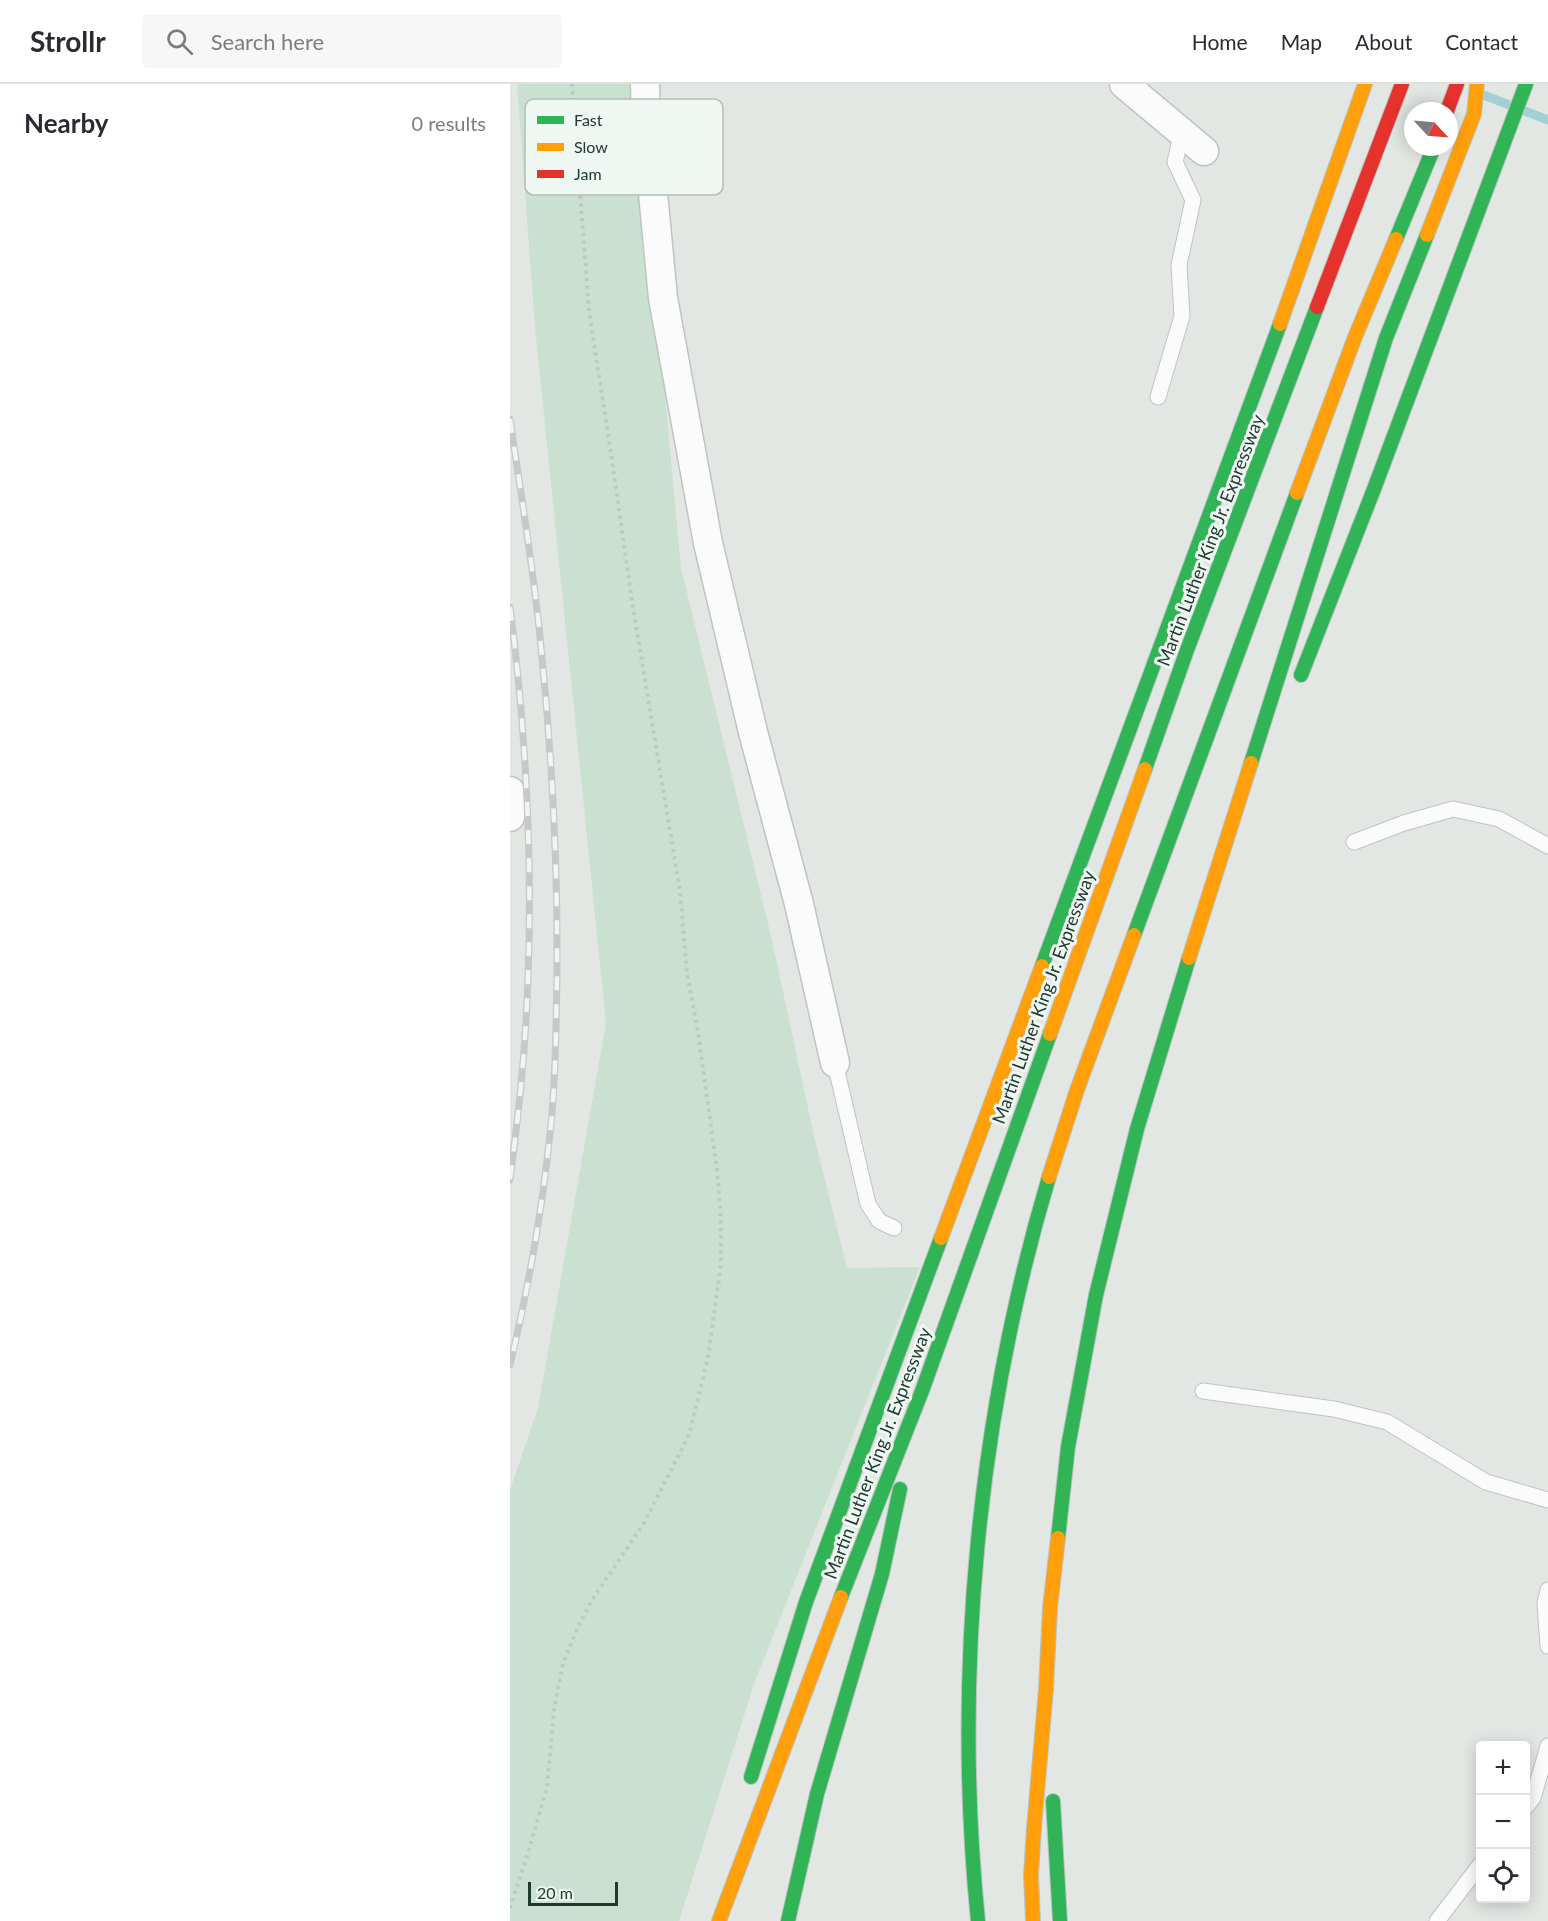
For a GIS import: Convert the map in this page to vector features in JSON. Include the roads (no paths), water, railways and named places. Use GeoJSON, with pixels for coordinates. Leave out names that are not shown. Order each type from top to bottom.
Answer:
{"type":"FeatureCollection","features":[{"type":"Feature","properties":{"kind":"highway"},"geometry":{"type":"LineString","coordinates":[[748,1784],[806,1602],[1266,362],[1365,84]]}},
{"type":"Feature","properties":{"kind":"highway","name":"Martin Luther King Jr. Expressway"},"geometry":{"type":"LineString","coordinates":[[719,1921],[855,1559],[922,1391],[1187,650],[1402,84]]}},
{"type":"Feature","properties":{"kind":"highway"},"geometry":{"type":"LineString","coordinates":[[1450,102],[1457,84]]}},
{"type":"Feature","properties":{"kind":"highway"},"geometry":{"type":"LineString","coordinates":[[1034,1921],[1030,1875],[1046,1689],[1050,1608],[1068,1447],[1085,1348],[1115,1212],[1137,1129],[1191,954],[1386,338],[1474,114],[1478,84]]}},
{"type":"Feature","properties":{"kind":"highway"},"geometry":{"type":"LineString","coordinates":[[1296,688],[1378,478],[1526,84]]}},
{"type":"Feature","properties":{"kind":"highway"},"geometry":{"type":"LineString","coordinates":[[978,1921],[970,1835],[968,1761],[972,1608],[988,1459],[1013,1312],[1053,1166],[1081,1079],[1355,337],[1430,156]]}},
{"type":"Feature","properties":{"kind":"highway"},"geometry":{"type":"LineString","coordinates":[[1191,954],[1261,777]]}},
{"type":"Feature","properties":{"kind":"highway"},"geometry":{"type":"LineString","coordinates":[[788,1921],[817,1794],[882,1574],[922,1391]]}},
{"type":"Feature","properties":{"kind":"highway"},"geometry":{"type":"LineString","coordinates":[[1046,1689],[1060,1921]]}},
{"type":"Feature","properties":{"kind":"street"},"geometry":{"type":"LineString","coordinates":[[645,84],[645,99]]}},
{"type":"Feature","properties":{"kind":"street"},"geometry":{"type":"LineString","coordinates":[[1124,84],[1204,151]]}},
{"type":"Feature","properties":{"kind":"street"},"geometry":{"type":"LineString","coordinates":[[653,195],[663,298],[708,543],[753,732],[800,904],[835,1064]]}},
{"type":"Feature","properties":{"kind":"street"},"geometry":{"type":"LineString","coordinates":[[510,791],[513,801],[510,817]]}},
{"type":"Feature","properties":{"kind":"lane"},"geometry":{"type":"LineString","coordinates":[[1158,397],[1182,316],[1179,265],[1193,200],[1175,162],[1182,132]]}},
{"type":"Feature","properties":{"kind":"lane"},"geometry":{"type":"LineString","coordinates":[[1354,842],[1404,823],[1453,809],[1499,819],[1548,846]]}},
{"type":"Feature","properties":{"kind":"lane"},"geometry":{"type":"LineString","coordinates":[[835,1064],[868,1204],[879,1221],[894,1228]]}},
{"type":"Feature","properties":{"kind":"lane"},"geometry":{"type":"LineString","coordinates":[[1203,1391],[1334,1409],[1387,1422],[1486,1482],[1548,1500]]}},
{"type":"Feature","properties":{"kind":"lane"},"geometry":{"type":"LineString","coordinates":[[1548,1590],[1545,1603],[1548,1646]]}},
{"type":"Feature","properties":{"kind":"lane"},"geometry":{"type":"LineString","coordinates":[[1530,1802],[1548,1746]]}},
{"type":"Feature","properties":{"kind":"lane"},"geometry":{"type":"LineString","coordinates":[[1437,1921],[1476,1870]]}},
{"type":"Feature","properties":{"kind":"waterway"},"geometry":{"type":"LineString","coordinates":[[1481,94],[1548,120]]}},
{"type":"Feature","properties":{"kind":"railway"},"geometry":{"type":"LineString","coordinates":[[510,419],[535,590],[545,688],[554,811],[557,935],[555,1069],[548,1154],[535,1245],[510,1365]]}},
{"type":"Feature","properties":{"kind":"railway"},"geometry":{"type":"LineString","coordinates":[[510,607],[522,725],[529,846],[526,1026],[510,1180]]}}]}
